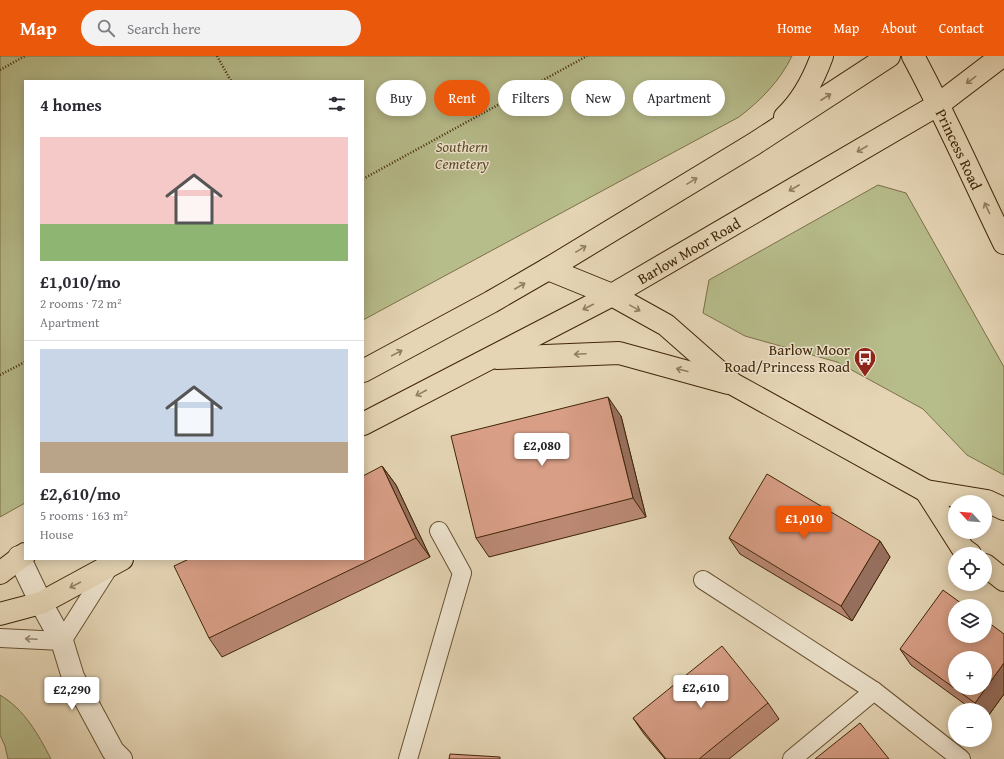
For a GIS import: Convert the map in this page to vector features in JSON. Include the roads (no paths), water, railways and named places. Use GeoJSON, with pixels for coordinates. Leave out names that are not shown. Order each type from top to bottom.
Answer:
{"type":"FeatureCollection","features":[{"type":"Feature","properties":{"kind":"main road"},"geometry":{"type":"LineString","coordinates":[[754,144],[773,129],[791,111],[808,87],[817,70],[822,56]]}},
{"type":"Feature","properties":{"kind":"main road"},"geometry":{"type":"LineString","coordinates":[[364,370],[491,302],[548,269],[754,144],[890,56]]}},
{"type":"Feature","properties":{"kind":"main road","name":"Princess Road"},"geometry":{"type":"LineString","coordinates":[[913,56],[939,104],[959,150],[1004,244]]}},
{"type":"Feature","properties":{"kind":"main road","name":"Barlow Moor Road"},"geometry":{"type":"LineString","coordinates":[[364,423],[612,295],[939,104],[1002,56]]}},
{"type":"Feature","properties":{"kind":"main road"},"geometry":{"type":"LineString","coordinates":[[548,269],[612,295],[666,325],[733,384],[926,491],[987,501],[1004,509]]}},
{"type":"Feature","properties":{"kind":"main road"},"geometry":{"type":"LineString","coordinates":[[488,358],[619,353],[733,384]]}},
{"type":"Feature","properties":{"kind":"main road"},"geometry":{"type":"LineString","coordinates":[[926,491],[962,547]]}},
{"type":"Feature","properties":{"kind":"main road"},"geometry":{"type":"LineString","coordinates":[[0,573],[22,555]]}},
{"type":"Feature","properties":{"kind":"main road"},"geometry":{"type":"LineString","coordinates":[[0,614],[41,603],[115,563]]}},
{"type":"Feature","properties":{"kind":"main road"},"geometry":{"type":"LineString","coordinates":[[992,571],[1004,580]]}},
{"type":"Feature","properties":{"kind":"street"},"geometry":{"type":"LineString","coordinates":[[22,555],[41,603],[62,641],[76,681],[113,751],[121,759]]}},
{"type":"Feature","properties":{"kind":"lane"},"geometry":{"type":"LineString","coordinates":[[408,759],[462,573],[439,531]]}},
{"type":"Feature","properties":{"kind":"lane"},"geometry":{"type":"LineString","coordinates":[[0,638],[62,641],[115,563]]}},
{"type":"Feature","properties":{"kind":"lane"},"geometry":{"type":"LineString","coordinates":[[703,580],[874,691],[961,759]]}},
{"type":"Feature","properties":{"kind":"lane"},"geometry":{"type":"LineString","coordinates":[[792,759],[874,691]]}},
{"type":"Feature","properties":{"kind":"place","name":"Barlow Moor Road/Princess Road"},"geometry":{"type":"Point","coordinates":[865,378]}},
{"type":"Feature","properties":{"kind":"park label","name":"Southern Cemetery"},"geometry":{"type":"Point","coordinates":[462,154]}}]}
